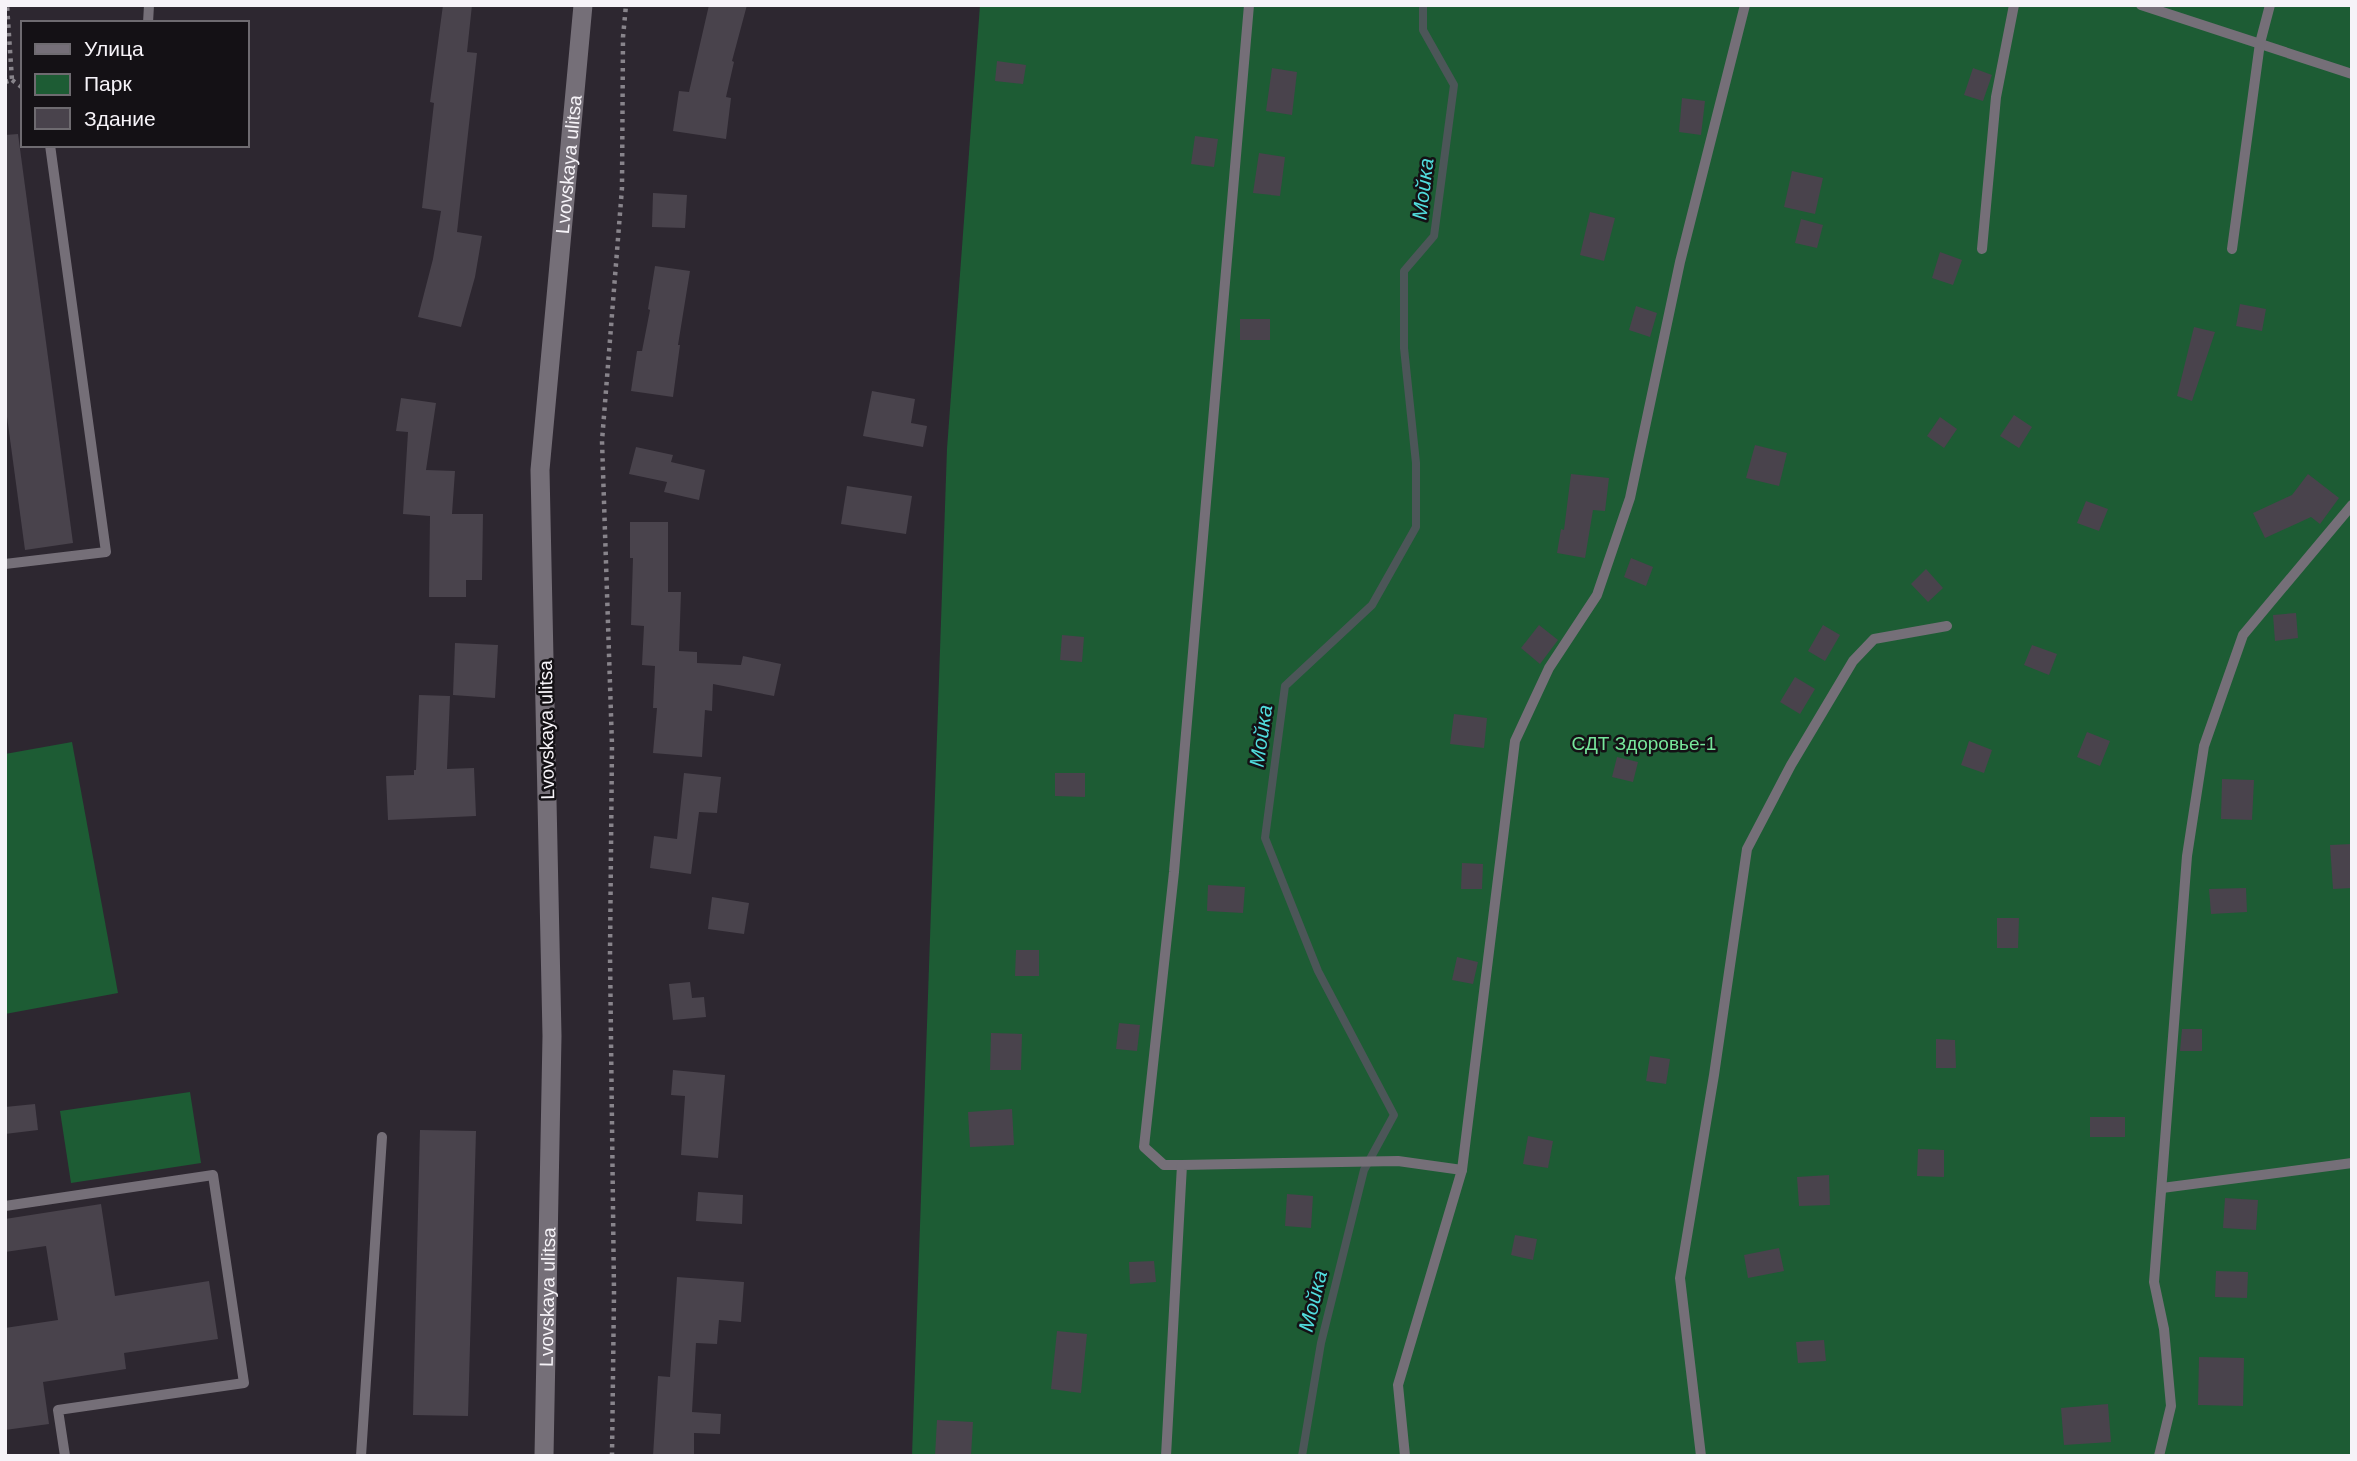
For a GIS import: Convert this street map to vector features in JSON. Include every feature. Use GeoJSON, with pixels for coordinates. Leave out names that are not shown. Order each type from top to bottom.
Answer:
{"type":"FeatureCollection","features":[{"type":"Feature","properties":{"kind":"street","name":"Lvovskaya ulitsa"},"geometry":{"type":"LineString","coordinates":[[544,1456],[552,1036],[540,470],[583,5]]}},
{"type":"Feature","properties":{"kind":"lane"},"geometry":{"type":"LineString","coordinates":[[1249,5],[1174,872],[1144,1147],[1164,1165],[1398,1161],[1462,1170]]}},
{"type":"Feature","properties":{"kind":"lane"},"geometry":{"type":"LineString","coordinates":[[1405,1456],[1398,1385],[1462,1170],[1515,741],[1549,668],[1597,595],[1629,498],[1680,262],[1745,5]]}},
{"type":"Feature","properties":{"kind":"lane"},"geometry":{"type":"LineString","coordinates":[[1982,249],[1996,97],[2014,5]]}},
{"type":"Feature","properties":{"kind":"lane"},"geometry":{"type":"LineString","coordinates":[[2141,5],[2352,74]]}},
{"type":"Feature","properties":{"kind":"lane"},"geometry":{"type":"LineString","coordinates":[[2232,249],[2260,43],[2270,5]]}},
{"type":"Feature","properties":{"kind":"lane"},"geometry":{"type":"LineString","coordinates":[[5,564],[106,552],[50,147]]}},
{"type":"Feature","properties":{"kind":"lane"},"geometry":{"type":"LineString","coordinates":[[2159,1456],[2171,1406],[2164,1329],[2154,1282],[2187,856],[2204,746],[2243,635],[2352,505]]}},
{"type":"Feature","properties":{"kind":"lane"},"geometry":{"type":"LineString","coordinates":[[1701,1456],[1680,1278],[1714,1075],[1747,849],[1791,765],[1853,661],[1874,639],[1947,626]]}},
{"type":"Feature","properties":{"kind":"lane"},"geometry":{"type":"LineString","coordinates":[[361,1456],[382,1137]]}},
{"type":"Feature","properties":{"kind":"lane"},"geometry":{"type":"LineString","coordinates":[[2162,1188],[2352,1163]]}},
{"type":"Feature","properties":{"kind":"lane"},"geometry":{"type":"LineString","coordinates":[[1166,1456],[1182,1165]]}},
{"type":"Feature","properties":{"kind":"lane"},"geometry":{"type":"LineString","coordinates":[[5,1206],[213,1175],[244,1383],[58,1410],[65,1456]]}},
{"type":"Feature","properties":{"kind":"path"},"geometry":{"type":"LineString","coordinates":[[7,5],[12,80]]}},
{"type":"Feature","properties":{"kind":"path"},"geometry":{"type":"LineString","coordinates":[[612,1456],[612,745],[602,441],[622,188],[623,37],[626,5]]}},
{"type":"Feature","properties":{"kind":"path"},"geometry":{"type":"LineString","coordinates":[[5,82],[12,80]]}},
{"type":"Feature","properties":{"kind":"path"},"geometry":{"type":"LineString","coordinates":[[12,80],[21,87]]}},
{"type":"Feature","properties":{"kind":"green space","name":"СДТ Здоровье-1"},"geometry":{"type":"Polygon","coordinates":[[[980,5],[2352,5],[2352,1456],[912,1456],[947,449],[980,5]]]}},
{"type":"Feature","properties":{"kind":"green space"},"geometry":{"type":"Polygon","coordinates":[[[72,742],[118,993],[5,1014],[5,754],[72,742]]]}},
{"type":"Feature","properties":{"kind":"green space"},"geometry":{"type":"Polygon","coordinates":[[[190,1092],[201,1163],[71,1183],[60,1111],[190,1092]]]}},
{"type":"Feature","properties":{"kind":"building"},"geometry":{"type":"Polygon","coordinates":[[[443,5],[472,5],[467,52],[477,53],[457,232],[482,236],[475,277],[461,327],[418,317],[433,259],[441,211],[422,208],[434,103],[430,102],[443,5]]]}},
{"type":"Feature","properties":{"kind":"building"},"geometry":{"type":"Polygon","coordinates":[[[709,5],[747,5],[732,61],[734,62],[726,97],[731,98],[726,139],[673,131],[679,91],[689,92],[709,5]]]}},
{"type":"Feature","properties":{"kind":"building"},"geometry":{"type":"Polygon","coordinates":[[[997,61],[1026,65],[1023,84],[995,81],[997,61]]]}},
{"type":"Feature","properties":{"kind":"building"},"geometry":{"type":"Polygon","coordinates":[[[1272,68],[1297,72],[1292,115],[1266,111],[1272,68]]]}},
{"type":"Feature","properties":{"kind":"building"},"geometry":{"type":"Polygon","coordinates":[[[1973,68],[1992,75],[1983,101],[1964,95],[1973,68]]]}},
{"type":"Feature","properties":{"kind":"building"},"geometry":{"type":"Polygon","coordinates":[[[1682,98],[1705,101],[1701,135],[1679,132],[1682,98]]]}},
{"type":"Feature","properties":{"kind":"building"},"geometry":{"type":"Polygon","coordinates":[[[18,134],[73,543],[25,550],[5,402],[5,135],[18,134]]]}},
{"type":"Feature","properties":{"kind":"building"},"geometry":{"type":"Polygon","coordinates":[[[1195,136],[1218,139],[1214,167],[1191,164],[1195,136]]]}},
{"type":"Feature","properties":{"kind":"building"},"geometry":{"type":"Polygon","coordinates":[[[1259,153],[1285,157],[1280,196],[1253,193],[1259,153]]]}},
{"type":"Feature","properties":{"kind":"building"},"geometry":{"type":"Polygon","coordinates":[[[1792,171],[1823,178],[1815,214],[1784,207],[1792,171]]]}},
{"type":"Feature","properties":{"kind":"building"},"geometry":{"type":"Polygon","coordinates":[[[653,193],[687,195],[685,228],[652,227],[653,193]]]}},
{"type":"Feature","properties":{"kind":"building"},"geometry":{"type":"Polygon","coordinates":[[[1590,212],[1615,218],[1604,261],[1580,255],[1590,212]]]}},
{"type":"Feature","properties":{"kind":"building"},"geometry":{"type":"Polygon","coordinates":[[[1801,219],[1823,225],[1817,248],[1795,243],[1801,219]]]}},
{"type":"Feature","properties":{"kind":"building"},"geometry":{"type":"Polygon","coordinates":[[[1940,252],[1962,260],[1953,285],[1932,278],[1940,252]]]}},
{"type":"Feature","properties":{"kind":"building"},"geometry":{"type":"Polygon","coordinates":[[[655,266],[690,271],[673,397],[631,391],[637,351],[642,351],[650,310],[648,309],[655,266]]]}},
{"type":"Feature","properties":{"kind":"building"},"geometry":{"type":"Polygon","coordinates":[[[2240,304],[2266,309],[2262,331],[2236,326],[2240,304]]]}},
{"type":"Feature","properties":{"kind":"building"},"geometry":{"type":"Polygon","coordinates":[[[1636,306],[1657,313],[1650,337],[1629,330],[1636,306]]]}},
{"type":"Feature","properties":{"kind":"building"},"geometry":{"type":"Polygon","coordinates":[[[1240,319],[1270,319],[1270,340],[1240,340],[1240,319]]]}},
{"type":"Feature","properties":{"kind":"building"},"geometry":{"type":"Polygon","coordinates":[[[2194,327],[2215,332],[2192,401],[2177,396],[2194,327]]]}},
{"type":"Feature","properties":{"kind":"building"},"geometry":{"type":"Polygon","coordinates":[[[872,391],[915,399],[911,423],[927,426],[923,447],[863,436],[872,391]]]}},
{"type":"Feature","properties":{"kind":"building"},"geometry":{"type":"Polygon","coordinates":[[[401,398],[436,403],[426,470],[455,471],[452,514],[483,514],[482,580],[466,580],[466,597],[429,597],[430,516],[403,514],[408,432],[396,431],[401,398]]]}},
{"type":"Feature","properties":{"kind":"building"},"geometry":{"type":"Polygon","coordinates":[[[2014,415],[2032,427],[2019,448],[2000,436],[2014,415]]]}},
{"type":"Feature","properties":{"kind":"building"},"geometry":{"type":"Polygon","coordinates":[[[1940,417],[1957,429],[1944,448],[1927,436],[1940,417]]]}},
{"type":"Feature","properties":{"kind":"building"},"geometry":{"type":"Polygon","coordinates":[[[1755,445],[1787,453],[1779,486],[1746,478],[1755,445]]]}},
{"type":"Feature","properties":{"kind":"building"},"geometry":{"type":"Polygon","coordinates":[[[636,447],[673,455],[671,462],[705,470],[699,500],[664,492],[667,482],[629,474],[636,447]]]}},
{"type":"Feature","properties":{"kind":"building"},"geometry":{"type":"Polygon","coordinates":[[[1571,474],[1609,478],[1605,511],[1593,510],[1585,558],[1557,553],[1561,529],[1564,530],[1571,474]]]}},
{"type":"Feature","properties":{"kind":"building"},"geometry":{"type":"Polygon","coordinates":[[[2308,474],[2339,498],[2320,524],[2311,517],[2265,538],[2253,513],[2292,495],[2308,474]]]}},
{"type":"Feature","properties":{"kind":"building"},"geometry":{"type":"Polygon","coordinates":[[[847,486],[912,496],[906,534],[841,524],[847,486]]]}},
{"type":"Feature","properties":{"kind":"building"},"geometry":{"type":"Polygon","coordinates":[[[2086,501],[2108,509],[2099,531],[2077,523],[2086,501]]]}},
{"type":"Feature","properties":{"kind":"building"},"geometry":{"type":"Polygon","coordinates":[[[630,522],[668,522],[668,592],[681,592],[679,651],[697,652],[697,663],[741,665],[743,656],[781,664],[774,696],[713,684],[712,711],[705,710],[702,757],[653,753],[657,708],[653,708],[655,666],[642,665],[644,626],[631,625],[633,558],[630,558],[630,522]]]}},
{"type":"Feature","properties":{"kind":"building"},"geometry":{"type":"Polygon","coordinates":[[[1631,558],[1653,567],[1646,586],[1624,577],[1631,558]]]}},
{"type":"Feature","properties":{"kind":"building"},"geometry":{"type":"Polygon","coordinates":[[[1926,569],[1943,588],[1928,602],[1911,584],[1926,569]]]}},
{"type":"Feature","properties":{"kind":"building"},"geometry":{"type":"Polygon","coordinates":[[[2296,613],[2298,638],[2275,641],[2273,615],[2296,613]]]}},
{"type":"Feature","properties":{"kind":"building"},"geometry":{"type":"Polygon","coordinates":[[[1539,625],[1558,640],[1540,664],[1521,648],[1539,625]]]}},
{"type":"Feature","properties":{"kind":"building"},"geometry":{"type":"Polygon","coordinates":[[[1823,625],[1840,635],[1825,661],[1808,651],[1823,625]]]}},
{"type":"Feature","properties":{"kind":"building"},"geometry":{"type":"Polygon","coordinates":[[[1062,635],[1084,637],[1082,662],[1060,660],[1062,635]]]}},
{"type":"Feature","properties":{"kind":"building"},"geometry":{"type":"Polygon","coordinates":[[[455,643],[498,645],[495,698],[453,695],[455,643]]]}},
{"type":"Feature","properties":{"kind":"building"},"geometry":{"type":"Polygon","coordinates":[[[2032,645],[2057,654],[2049,675],[2024,665],[2032,645]]]}},
{"type":"Feature","properties":{"kind":"building"},"geometry":{"type":"Polygon","coordinates":[[[1795,677],[1815,689],[1800,714],[1780,702],[1795,677]]]}},
{"type":"Feature","properties":{"kind":"building"},"geometry":{"type":"Polygon","coordinates":[[[419,695],[450,696],[447,769],[474,768],[476,816],[388,820],[386,776],[414,775],[416,770],[419,695]]]}},
{"type":"Feature","properties":{"kind":"building"},"geometry":{"type":"Polygon","coordinates":[[[1454,714],[1487,718],[1484,748],[1450,744],[1454,714]]]}},
{"type":"Feature","properties":{"kind":"building"},"geometry":{"type":"Polygon","coordinates":[[[2087,732],[2110,741],[2100,766],[2077,757],[2087,732]]]}},
{"type":"Feature","properties":{"kind":"building"},"geometry":{"type":"Polygon","coordinates":[[[1969,741],[1992,750],[1984,773],[1961,765],[1969,741]]]}},
{"type":"Feature","properties":{"kind":"building"},"geometry":{"type":"Polygon","coordinates":[[[1617,757],[1638,762],[1633,782],[1612,777],[1617,757]]]}},
{"type":"Feature","properties":{"kind":"building"},"geometry":{"type":"Polygon","coordinates":[[[684,773],[721,777],[717,813],[699,812],[691,874],[650,868],[654,836],[677,839],[684,773]]]}},
{"type":"Feature","properties":{"kind":"building"},"geometry":{"type":"Polygon","coordinates":[[[1055,773],[1085,773],[1085,797],[1055,796],[1055,773]]]}},
{"type":"Feature","properties":{"kind":"building"},"geometry":{"type":"Polygon","coordinates":[[[2222,779],[2254,780],[2252,820],[2221,819],[2222,779]]]}},
{"type":"Feature","properties":{"kind":"building"},"geometry":{"type":"Polygon","coordinates":[[[2352,844],[2352,888],[2333,889],[2330,845],[2352,844]]]}},
{"type":"Feature","properties":{"kind":"building"},"geometry":{"type":"Polygon","coordinates":[[[1462,863],[1483,864],[1482,889],[1461,889],[1462,863]]]}},
{"type":"Feature","properties":{"kind":"building"},"geometry":{"type":"Polygon","coordinates":[[[1208,885],[1245,887],[1243,913],[1207,911],[1208,885]]]}},
{"type":"Feature","properties":{"kind":"building"},"geometry":{"type":"Polygon","coordinates":[[[2246,888],[2247,912],[2211,914],[2209,889],[2246,888]]]}},
{"type":"Feature","properties":{"kind":"building"},"geometry":{"type":"Polygon","coordinates":[[[712,897],[749,903],[744,934],[708,929],[712,897]]]}},
{"type":"Feature","properties":{"kind":"building"},"geometry":{"type":"Polygon","coordinates":[[[1997,918],[2019,918],[2018,948],[1997,948],[1997,918]]]}},
{"type":"Feature","properties":{"kind":"building"},"geometry":{"type":"Polygon","coordinates":[[[1016,950],[1039,950],[1039,976],[1015,976],[1016,950]]]}},
{"type":"Feature","properties":{"kind":"building"},"geometry":{"type":"Polygon","coordinates":[[[1457,957],[1478,962],[1473,984],[1452,980],[1457,957]]]}},
{"type":"Feature","properties":{"kind":"building"},"geometry":{"type":"Polygon","coordinates":[[[690,982],[692,998],[704,997],[706,1017],[673,1020],[669,984],[690,982]]]}},
{"type":"Feature","properties":{"kind":"building"},"geometry":{"type":"Polygon","coordinates":[[[1119,1023],[1140,1025],[1137,1051],[1116,1049],[1119,1023]]]}},
{"type":"Feature","properties":{"kind":"building"},"geometry":{"type":"Polygon","coordinates":[[[2182,1029],[2202,1029],[2202,1051],[2180,1051],[2182,1029]]]}},
{"type":"Feature","properties":{"kind":"building"},"geometry":{"type":"Polygon","coordinates":[[[991,1033],[1022,1034],[1021,1070],[990,1070],[991,1033]]]}},
{"type":"Feature","properties":{"kind":"building"},"geometry":{"type":"Polygon","coordinates":[[[1936,1039],[1955,1040],[1956,1068],[1936,1068],[1936,1039]]]}},
{"type":"Feature","properties":{"kind":"building"},"geometry":{"type":"Polygon","coordinates":[[[1650,1056],[1670,1059],[1666,1084],[1646,1081],[1650,1056]]]}},
{"type":"Feature","properties":{"kind":"building"},"geometry":{"type":"Polygon","coordinates":[[[673,1070],[725,1075],[718,1158],[681,1155],[685,1096],[671,1095],[673,1070]]]}},
{"type":"Feature","properties":{"kind":"building"},"geometry":{"type":"Polygon","coordinates":[[[35,1104],[38,1130],[5,1134],[5,1107],[35,1104]]]}},
{"type":"Feature","properties":{"kind":"building"},"geometry":{"type":"Polygon","coordinates":[[[1012,1109],[1014,1145],[970,1147],[968,1112],[1012,1109]]]}},
{"type":"Feature","properties":{"kind":"building"},"geometry":{"type":"Polygon","coordinates":[[[2090,1117],[2125,1117],[2125,1137],[2090,1137],[2090,1117]]]}},
{"type":"Feature","properties":{"kind":"building"},"geometry":{"type":"Polygon","coordinates":[[[420,1130],[476,1131],[468,1416],[413,1415],[420,1130]]]}},
{"type":"Feature","properties":{"kind":"building"},"geometry":{"type":"Polygon","coordinates":[[[1528,1136],[1553,1141],[1548,1168],[1523,1164],[1528,1136]]]}},
{"type":"Feature","properties":{"kind":"building"},"geometry":{"type":"Polygon","coordinates":[[[1918,1149],[1944,1150],[1944,1177],[1917,1176],[1918,1149]]]}},
{"type":"Feature","properties":{"kind":"building"},"geometry":{"type":"Polygon","coordinates":[[[1829,1175],[1830,1205],[1799,1206],[1797,1177],[1829,1175]]]}},
{"type":"Feature","properties":{"kind":"building"},"geometry":{"type":"Polygon","coordinates":[[[698,1192],[743,1195],[742,1224],[696,1221],[698,1192]]]}},
{"type":"Feature","properties":{"kind":"building"},"geometry":{"type":"Polygon","coordinates":[[[1287,1194],[1313,1196],[1311,1228],[1285,1226],[1287,1194]]]}},
{"type":"Feature","properties":{"kind":"building"},"geometry":{"type":"Polygon","coordinates":[[[2225,1198],[2258,1200],[2256,1230],[2223,1228],[2225,1198]]]}},
{"type":"Feature","properties":{"kind":"building"},"geometry":{"type":"Polygon","coordinates":[[[101,1204],[115,1296],[209,1281],[218,1339],[124,1353],[126,1369],[43,1382],[49,1424],[5,1430],[5,1328],[58,1320],[46,1246],[5,1252],[5,1219],[101,1204]]]}},
{"type":"Feature","properties":{"kind":"building"},"geometry":{"type":"Polygon","coordinates":[[[1515,1235],[1537,1239],[1533,1260],[1511,1255],[1515,1235]]]}},
{"type":"Feature","properties":{"kind":"building"},"geometry":{"type":"Polygon","coordinates":[[[1779,1248],[1784,1271],[1748,1278],[1744,1255],[1779,1248]]]}},
{"type":"Feature","properties":{"kind":"building"},"geometry":{"type":"Polygon","coordinates":[[[1154,1261],[1156,1282],[1130,1284],[1129,1262],[1154,1261]]]}},
{"type":"Feature","properties":{"kind":"building"},"geometry":{"type":"Polygon","coordinates":[[[2216,1271],[2248,1272],[2247,1298],[2215,1297],[2216,1271]]]}},
{"type":"Feature","properties":{"kind":"building"},"geometry":{"type":"Polygon","coordinates":[[[677,1277],[744,1282],[741,1322],[719,1320],[717,1344],[696,1343],[692,1412],[721,1414],[720,1434],[694,1433],[694,1456],[653,1456],[658,1376],[670,1377],[677,1277]]]}},
{"type":"Feature","properties":{"kind":"building"},"geometry":{"type":"Polygon","coordinates":[[[1057,1331],[1087,1334],[1081,1393],[1051,1389],[1057,1331]]]}},
{"type":"Feature","properties":{"kind":"building"},"geometry":{"type":"Polygon","coordinates":[[[1824,1340],[1826,1361],[1798,1363],[1796,1342],[1824,1340]]]}},
{"type":"Feature","properties":{"kind":"building"},"geometry":{"type":"Polygon","coordinates":[[[2199,1357],[2244,1358],[2243,1406],[2198,1405],[2199,1357]]]}},
{"type":"Feature","properties":{"kind":"building"},"geometry":{"type":"Polygon","coordinates":[[[2108,1404],[2111,1442],[2064,1445],[2061,1408],[2108,1404]]]}},
{"type":"Feature","properties":{"kind":"building"},"geometry":{"type":"Polygon","coordinates":[[[937,1420],[973,1422],[971,1456],[935,1456],[937,1420]]]}},
{"type":"Feature","properties":{"kind":"waterway","name":"Мойка"},"geometry":{"type":"LineString","coordinates":[[1302,1456],[1321,1343],[1364,1170],[1394,1115],[1318,971],[1265,838],[1285,686],[1372,605],[1416,527],[1416,463],[1404,348],[1404,271],[1434,236],[1454,85],[1423,30],[1423,5]]}}]}
